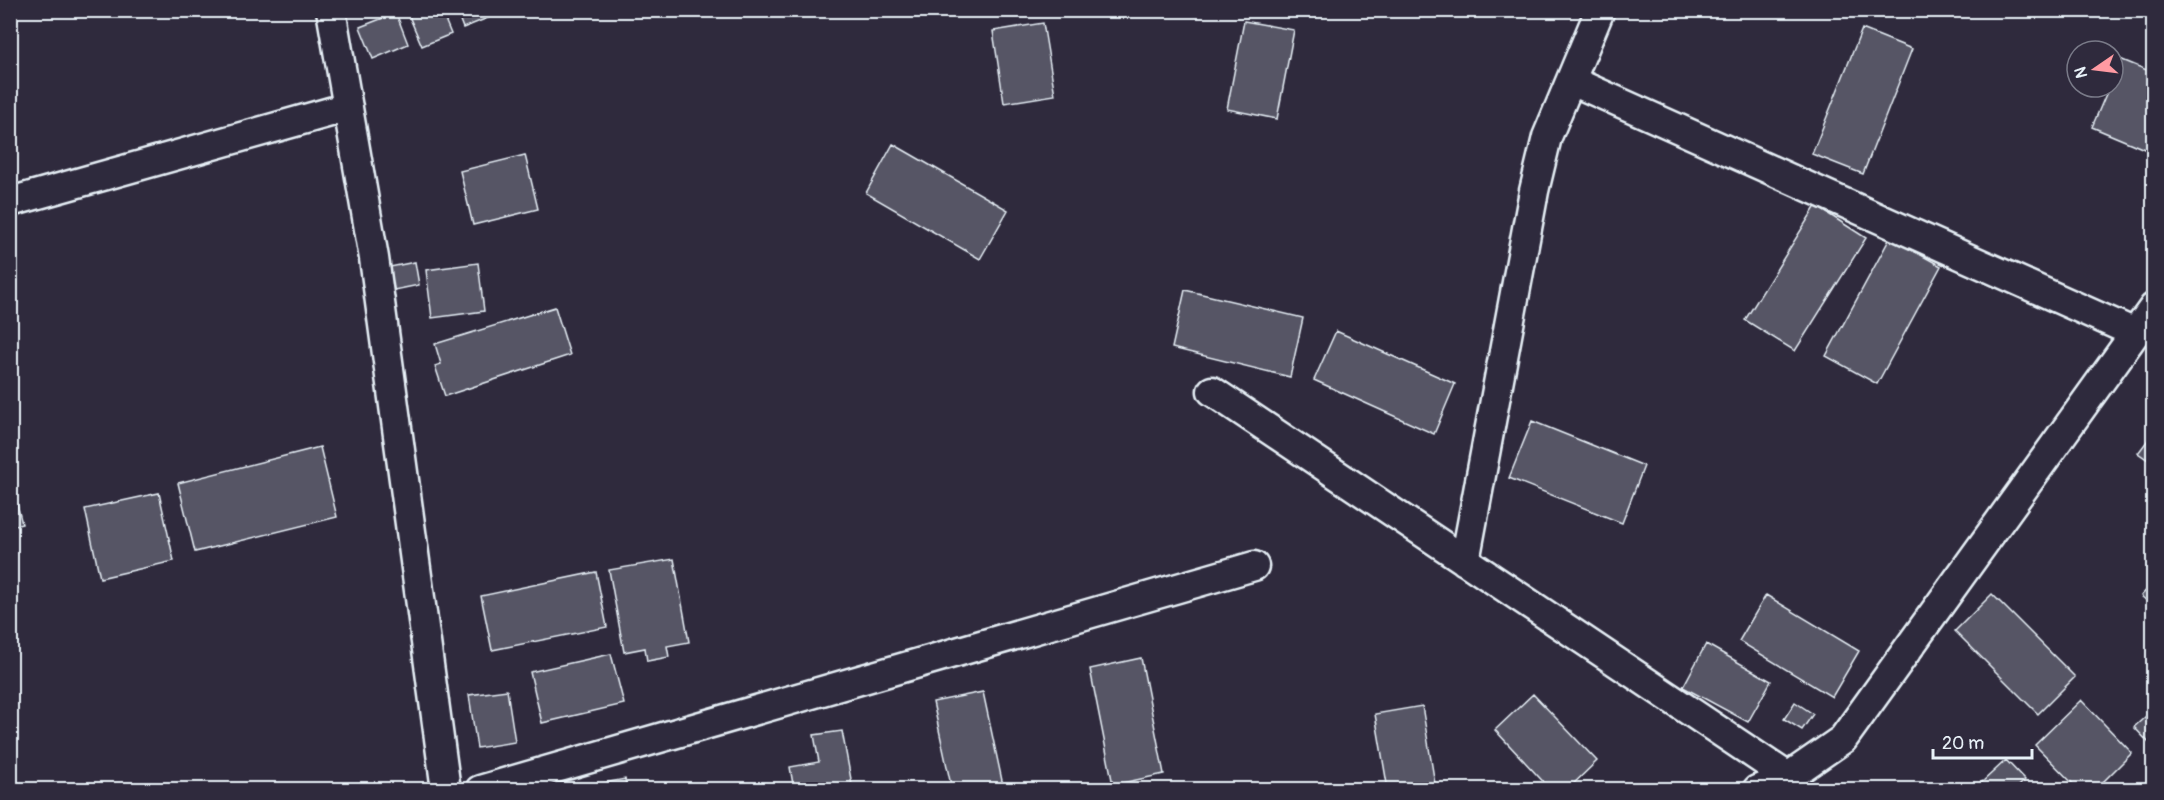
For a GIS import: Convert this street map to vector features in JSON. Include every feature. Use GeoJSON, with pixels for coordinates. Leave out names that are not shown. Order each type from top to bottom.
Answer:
{"type":"FeatureCollection","features":[{"type":"Feature","properties":{"kind":"street"},"geometry":{"type":"LineString","coordinates":[[331,10],[375,258],[446,789]]}},
{"type":"Feature","properties":{"kind":"street"},"geometry":{"type":"LineString","coordinates":[[1465,561],[1534,191],[1547,137],[1600,10]]}},
{"type":"Feature","properties":{"kind":"street"},"geometry":{"type":"LineString","coordinates":[[1572,81],[2135,333]]}},
{"type":"Feature","properties":{"kind":"street"},"geometry":{"type":"LineString","coordinates":[[10,202],[348,107]]}},
{"type":"Feature","properties":{"kind":"street"},"geometry":{"type":"LineString","coordinates":[[1757,789],[1788,777],[1843,739],[2154,308]]}},
{"type":"Feature","properties":{"kind":"street"},"geometry":{"type":"LineString","coordinates":[[1212,391],[1788,777]]}},
{"type":"Feature","properties":{"kind":"street"},"geometry":{"type":"LineString","coordinates":[[480,789],[1254,566]]}},
{"type":"Feature","properties":{"kind":"building"},"geometry":{"type":"Polygon","coordinates":[[[422,10],[441,10],[451,34],[422,46],[409,16],[422,10]]]}},
{"type":"Feature","properties":{"kind":"building"},"geometry":{"type":"Polygon","coordinates":[[[456,10],[493,10],[495,15],[463,28],[456,10]]]}},
{"type":"Feature","properties":{"kind":"building"},"geometry":{"type":"Polygon","coordinates":[[[396,13],[408,44],[373,59],[360,27],[396,13]]]}},
{"type":"Feature","properties":{"kind":"building"},"geometry":{"type":"Polygon","coordinates":[[[1244,21],[1294,30],[1277,119],[1227,109],[1244,21]]]}},
{"type":"Feature","properties":{"kind":"building"},"geometry":{"type":"Polygon","coordinates":[[[1043,23],[1055,95],[1004,103],[993,31],[1043,23]]]}},
{"type":"Feature","properties":{"kind":"building"},"geometry":{"type":"Polygon","coordinates":[[[1862,29],[1912,49],[1863,174],[1812,154],[1862,29]]]}},
{"type":"Feature","properties":{"kind":"building"},"geometry":{"type":"Polygon","coordinates":[[[2125,61],[2154,73],[2154,153],[2092,127],[2104,99],[2125,99],[2125,61]]]}},
{"type":"Feature","properties":{"kind":"building"},"geometry":{"type":"Polygon","coordinates":[[[893,144],[1008,210],[980,259],[866,193],[893,144]]]}},
{"type":"Feature","properties":{"kind":"building"},"geometry":{"type":"Polygon","coordinates":[[[525,155],[538,209],[473,225],[460,171],[525,155]]]}},
{"type":"Feature","properties":{"kind":"building"},"geometry":{"type":"Polygon","coordinates":[[[1816,206],[1866,238],[1795,351],[1745,320],[1816,206]]]}},
{"type":"Feature","properties":{"kind":"building"},"geometry":{"type":"Polygon","coordinates":[[[1890,238],[1941,266],[1877,384],[1826,356],[1890,238]]]}},
{"type":"Feature","properties":{"kind":"building"},"geometry":{"type":"Polygon","coordinates":[[[415,262],[419,285],[394,290],[390,267],[415,262]]]}},
{"type":"Feature","properties":{"kind":"building"},"geometry":{"type":"Polygon","coordinates":[[[478,263],[484,311],[432,318],[426,270],[478,263]]]}},
{"type":"Feature","properties":{"kind":"building"},"geometry":{"type":"Polygon","coordinates":[[[1185,290],[1303,318],[1290,377],[1172,348],[1185,290]]]}},
{"type":"Feature","properties":{"kind":"building"},"geometry":{"type":"Polygon","coordinates":[[[555,307],[570,355],[445,396],[435,366],[441,364],[435,344],[555,307]]]}},
{"type":"Feature","properties":{"kind":"building"},"geometry":{"type":"Polygon","coordinates":[[[1336,331],[1455,384],[1434,434],[1314,380],[1336,331]]]}},
{"type":"Feature","properties":{"kind":"building"},"geometry":{"type":"Polygon","coordinates":[[[1532,421],[1644,466],[1622,523],[1509,478],[1532,421]]]}},
{"type":"Feature","properties":{"kind":"building"},"geometry":{"type":"Polygon","coordinates":[[[2154,432],[2154,464],[2138,453],[2154,432]]]}},
{"type":"Feature","properties":{"kind":"building"},"geometry":{"type":"Polygon","coordinates":[[[320,447],[337,517],[195,552],[178,483],[320,447]]]}},
{"type":"Feature","properties":{"kind":"building"},"geometry":{"type":"Polygon","coordinates":[[[14,492],[22,524],[10,527],[10,493],[14,492]]]}},
{"type":"Feature","properties":{"kind":"building"},"geometry":{"type":"Polygon","coordinates":[[[159,493],[174,561],[100,578],[85,509],[159,493]]]}},
{"type":"Feature","properties":{"kind":"building"},"geometry":{"type":"Polygon","coordinates":[[[674,559],[689,642],[667,646],[669,657],[647,661],[645,648],[624,652],[609,570],[674,559]]]}},
{"type":"Feature","properties":{"kind":"building"},"geometry":{"type":"Polygon","coordinates":[[[596,572],[607,627],[492,650],[481,596],[596,572]]]}},
{"type":"Feature","properties":{"kind":"building"},"geometry":{"type":"Polygon","coordinates":[[[2154,582],[2154,607],[2141,596],[2154,582]]]}},
{"type":"Feature","properties":{"kind":"building"},"geometry":{"type":"Polygon","coordinates":[[[1992,594],[2075,677],[2038,714],[1955,631],[1992,594]]]}},
{"type":"Feature","properties":{"kind":"building"},"geometry":{"type":"Polygon","coordinates":[[[1766,595],[1859,651],[1832,697],[1739,641],[1766,595]]]}},
{"type":"Feature","properties":{"kind":"building"},"geometry":{"type":"Polygon","coordinates":[[[1706,644],[1771,681],[1748,722],[1683,687],[1706,644]]]}},
{"type":"Feature","properties":{"kind":"building"},"geometry":{"type":"Polygon","coordinates":[[[611,654],[624,704],[542,723],[530,672],[611,654]]]}},
{"type":"Feature","properties":{"kind":"building"},"geometry":{"type":"Polygon","coordinates":[[[1141,658],[1164,774],[1113,785],[1090,669],[1141,658]]]}},
{"type":"Feature","properties":{"kind":"building"},"geometry":{"type":"Polygon","coordinates":[[[507,690],[515,742],[477,748],[469,695],[507,690]]]}},
{"type":"Feature","properties":{"kind":"building"},"geometry":{"type":"Polygon","coordinates":[[[983,692],[1004,790],[952,790],[933,702],[983,692]]]}},
{"type":"Feature","properties":{"kind":"building"},"geometry":{"type":"Polygon","coordinates":[[[1533,694],[1597,761],[1567,790],[1551,790],[1495,730],[1533,694]]]}},
{"type":"Feature","properties":{"kind":"building"},"geometry":{"type":"Polygon","coordinates":[[[2081,700],[2132,753],[2095,790],[2079,790],[2035,745],[2081,700]]]}},
{"type":"Feature","properties":{"kind":"building"},"geometry":{"type":"Polygon","coordinates":[[[1795,702],[1813,714],[1802,730],[1784,719],[1795,702]]]}},
{"type":"Feature","properties":{"kind":"building"},"geometry":{"type":"Polygon","coordinates":[[[1422,706],[1436,790],[1388,790],[1375,714],[1422,706]]]}},
{"type":"Feature","properties":{"kind":"building"},"geometry":{"type":"Polygon","coordinates":[[[2154,709],[2154,743],[2151,745],[2134,727],[2154,709]]]}},
{"type":"Feature","properties":{"kind":"building"},"geometry":{"type":"Polygon","coordinates":[[[842,731],[853,790],[794,790],[790,767],[819,762],[814,735],[842,731]]]}},
{"type":"Feature","properties":{"kind":"building"},"geometry":{"type":"Polygon","coordinates":[[[2006,760],[2025,780],[2015,790],[1986,790],[1980,784],[2006,760]]]}},
{"type":"Feature","properties":{"kind":"building"},"geometry":{"type":"Polygon","coordinates":[[[625,779],[627,790],[571,790],[571,789],[625,779]]]}}]}
